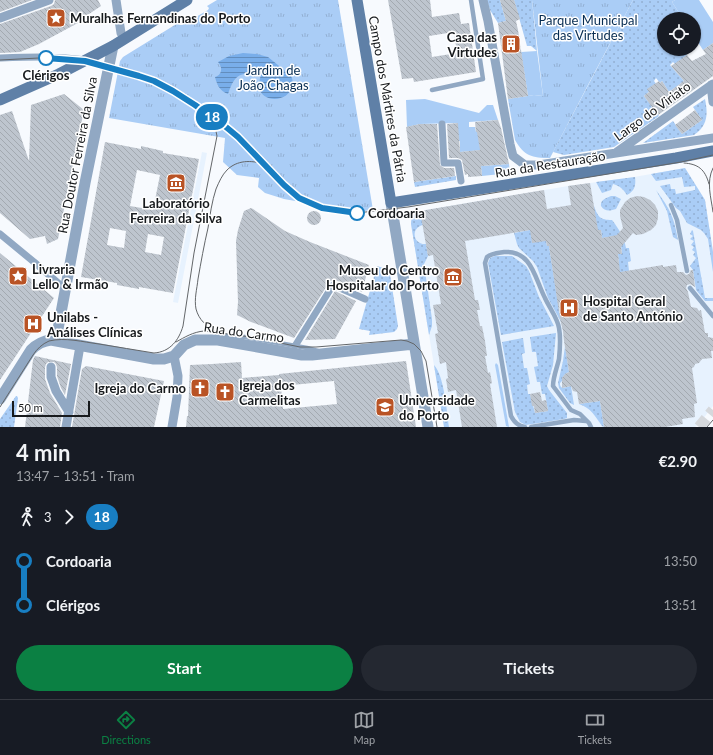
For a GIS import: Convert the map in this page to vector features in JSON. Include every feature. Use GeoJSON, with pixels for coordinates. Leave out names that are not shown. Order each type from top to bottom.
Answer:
{"type":"FeatureCollection","features":[{"type":"Feature","properties":{"kind":"main road"},"geometry":{"type":"LineString","coordinates":[[0,100],[59,74],[113,46],[187,0]]}},
{"type":"Feature","properties":{"kind":"main road","name":"Campo dos Mártires da Pátria"},"geometry":{"type":"LineString","coordinates":[[357,0],[391,203]]}},
{"type":"Feature","properties":{"kind":"main road","name":"Rua da Restauração"},"geometry":{"type":"LineString","coordinates":[[391,203],[713,151]]}},
{"type":"Feature","properties":{"kind":"street"},"geometry":{"type":"LineString","coordinates":[[0,18],[49,0]]}},
{"type":"Feature","properties":{"kind":"street"},"geometry":{"type":"LineString","coordinates":[[116,0],[121,33],[124,39]]}},
{"type":"Feature","properties":{"kind":"street"},"geometry":{"type":"LineString","coordinates":[[483,0],[513,156],[525,165],[539,165],[616,153]]}},
{"type":"Feature","properties":{"kind":"street","name":"Rua Doutor Ferreira da Silva"},"geometry":{"type":"LineString","coordinates":[[56,340],[85,183],[113,46]]}},
{"type":"Feature","properties":{"kind":"street"},"geometry":{"type":"LineString","coordinates":[[0,58],[47,57],[86,60]]}},
{"type":"Feature","properties":{"kind":"street","name":"Largo do Viriato"},"geometry":{"type":"LineString","coordinates":[[616,153],[712,84]]}},
{"type":"Feature","properties":{"kind":"street","name":"Largo do Viriato"},"geometry":{"type":"LineString","coordinates":[[712,84],[713,102]]}},
{"type":"Feature","properties":{"kind":"street"},"geometry":{"type":"LineString","coordinates":[[442,124],[444,163],[458,163],[461,181]]}},
{"type":"Feature","properties":{"kind":"street","name":"Largo do Viriato"},"geometry":{"type":"LineString","coordinates":[[616,153],[713,138]]}},
{"type":"Feature","properties":{"kind":"street"},"geometry":{"type":"LineString","coordinates":[[391,203],[428,427]]}},
{"type":"Feature","properties":{"kind":"street"},"geometry":{"type":"LineString","coordinates":[[0,234],[65,289]]}},
{"type":"Feature","properties":{"kind":"street"},"geometry":{"type":"LineString","coordinates":[[295,346],[333,286],[365,299]]}},
{"type":"Feature","properties":{"kind":"street"},"geometry":{"type":"LineString","coordinates":[[0,399],[31,350],[43,341],[56,340],[80,346],[154,359],[164,359],[174,356],[184,345],[196,340]]}},
{"type":"Feature","properties":{"kind":"street","name":"Rua do Carmo"},"geometry":{"type":"LineString","coordinates":[[196,340],[218,340],[302,355],[414,344]]}},
{"type":"Feature","properties":{"kind":"street"},"geometry":{"type":"LineString","coordinates":[[66,427],[80,346]]}},
{"type":"Feature","properties":{"kind":"street"},"geometry":{"type":"LineString","coordinates":[[172,427],[177,397],[178,376],[174,356]]}},
{"type":"Feature","properties":{"kind":"street"},"geometry":{"type":"LineString","coordinates":[[51,367],[51,377],[56,391],[69,412]]}},
{"type":"Feature","properties":{"kind":"lane"},"geometry":{"type":"LineString","coordinates":[[432,90],[483,80],[471,0]]}},
{"type":"Feature","properties":{"kind":"lane"},"geometry":{"type":"LineString","coordinates":[[671,205],[677,220],[687,271]]}},
{"type":"Feature","properties":{"kind":"lane"},"geometry":{"type":"LineString","coordinates":[[525,427],[521,427],[513,420],[511,416],[485,263],[487,257],[494,253],[516,253],[530,264],[544,297],[559,325],[560,347],[553,386],[571,410],[580,414],[591,427]]}},
{"type":"Feature","properties":{"kind":"lane"},"geometry":{"type":"LineString","coordinates":[[690,288],[713,316]]}},
{"type":"Feature","properties":{"kind":"lane","name":"Rua do Carmo"},"geometry":{"type":"LineString","coordinates":[[196,340],[206,336],[229,335],[295,346],[324,353]]}},
{"type":"Feature","properties":{"kind":"lane"},"geometry":{"type":"LineString","coordinates":[[531,427],[574,420],[588,422]]}},
{"type":"Feature","properties":{"kind":"shaded area"},"geometry":{"type":"Polygon","coordinates":[[[243,53],[257,54],[268,57],[289,74],[293,81],[290,92],[286,96],[275,99],[265,96],[259,87],[261,74],[254,73],[243,74],[236,78],[228,94],[223,91],[218,85],[215,77],[219,75],[221,71],[221,66],[218,62],[229,56],[243,53]]]}},
{"type":"Feature","properties":{"kind":"shaded area"},"geometry":{"type":"Polygon","coordinates":[[[202,152],[207,153],[178,303],[173,302],[202,152]]]}},
{"type":"Feature","properties":{"kind":"shaded area","name":"Hospital Geral de Santo António"},"geometry":{"type":"Polygon","coordinates":[[[685,168],[705,200],[713,252],[713,406],[699,424],[695,427],[444,427],[411,224],[413,216],[420,211],[685,168]]]}},
{"type":"Feature","properties":{"kind":"green space","name":"Jardim de João Chagas"},"geometry":{"type":"Polygon","coordinates":[[[217,0],[338,0],[373,210],[356,212],[284,199],[265,193],[258,187],[259,178],[237,175],[223,162],[225,138],[109,118],[120,61],[123,57],[178,23],[182,25],[208,10],[209,8],[207,6],[217,0]]]}},
{"type":"Feature","properties":{"kind":"green space"},"geometry":{"type":"Polygon","coordinates":[[[487,0],[500,0],[506,21],[498,23],[490,10],[487,0]]]}},
{"type":"Feature","properties":{"kind":"green space"},"geometry":{"type":"Polygon","coordinates":[[[514,0],[532,0],[537,51],[531,46],[527,46],[514,0]]]}},
{"type":"Feature","properties":{"kind":"green space","name":"Parque Municipal das Virtudes"},"geometry":{"type":"Polygon","coordinates":[[[532,0],[633,0],[550,158],[533,157],[525,153],[518,145],[515,140],[508,99],[534,95],[543,96],[532,0]]]}},
{"type":"Feature","properties":{"kind":"green space"},"geometry":{"type":"Polygon","coordinates":[[[633,0],[675,0],[672,2],[678,12],[657,12],[657,56],[686,56],[676,65],[673,62],[670,65],[684,81],[669,92],[662,81],[660,83],[656,78],[654,81],[657,85],[644,96],[659,116],[614,147],[564,155],[553,152],[633,0]]]}},
{"type":"Feature","properties":{"kind":"green space"},"geometry":{"type":"Polygon","coordinates":[[[675,0],[699,0],[713,22],[713,43],[703,50],[701,47],[701,12],[678,12],[672,2],[675,0]]]}},
{"type":"Feature","properties":{"kind":"green space"},"geometry":{"type":"Polygon","coordinates":[[[537,51],[543,96],[528,96],[521,52],[537,51]]]}},
{"type":"Feature","properties":{"kind":"green space"},"geometry":{"type":"Polygon","coordinates":[[[425,99],[479,113],[487,105],[493,105],[498,120],[469,122],[469,127],[475,127],[476,132],[484,131],[479,143],[483,150],[460,152],[457,123],[420,124],[407,127],[406,100],[425,99]]]}},
{"type":"Feature","properties":{"kind":"green space"},"geometry":{"type":"Polygon","coordinates":[[[705,99],[707,110],[706,119],[699,131],[694,135],[643,143],[673,121],[682,134],[702,120],[693,107],[705,99]]]}},
{"type":"Feature","properties":{"kind":"green space"},"geometry":{"type":"Polygon","coordinates":[[[509,164],[510,173],[482,176],[481,166],[509,164]]]}},
{"type":"Feature","properties":{"kind":"green space"},"geometry":{"type":"Polygon","coordinates":[[[685,168],[705,200],[713,252],[713,272],[708,239],[701,230],[687,223],[680,211],[676,208],[660,186],[670,184],[671,189],[675,189],[676,194],[695,190],[695,186],[684,187],[682,177],[656,181],[651,174],[685,168]]]}},
{"type":"Feature","properties":{"kind":"green space"},"geometry":{"type":"Polygon","coordinates":[[[456,176],[456,180],[415,187],[414,182],[456,176]]]}},
{"type":"Feature","properties":{"kind":"green space"},"geometry":{"type":"Polygon","coordinates":[[[635,177],[634,188],[632,192],[627,195],[621,188],[613,184],[611,190],[602,193],[596,182],[635,177]]]}},
{"type":"Feature","properties":{"kind":"green space"},"geometry":{"type":"Polygon","coordinates":[[[656,190],[671,214],[678,240],[673,237],[667,211],[656,190]]]}},
{"type":"Feature","properties":{"kind":"green space"},"geometry":{"type":"Polygon","coordinates":[[[611,196],[621,199],[616,209],[610,211],[601,206],[601,202],[611,196]]]}},
{"type":"Feature","properties":{"kind":"green space"},"geometry":{"type":"Polygon","coordinates":[[[594,206],[600,217],[612,220],[621,233],[626,248],[629,248],[631,261],[628,262],[629,271],[590,277],[593,269],[619,264],[618,254],[622,254],[621,245],[615,236],[602,238],[601,230],[594,231],[594,206]]]}},
{"type":"Feature","properties":{"kind":"green space"},"geometry":{"type":"Polygon","coordinates":[[[420,211],[423,225],[416,229],[415,236],[418,242],[426,244],[428,256],[424,264],[432,319],[432,326],[429,335],[411,224],[413,216],[420,211]]]}},
{"type":"Feature","properties":{"kind":"green space"},"geometry":{"type":"Polygon","coordinates":[[[530,230],[546,241],[547,246],[549,246],[561,322],[548,298],[537,267],[517,244],[514,233],[530,230]]]}},
{"type":"Feature","properties":{"kind":"green space"},"geometry":{"type":"Polygon","coordinates":[[[692,230],[705,298],[713,298],[713,301],[705,301],[696,290],[693,270],[690,266],[696,258],[693,255],[695,252],[692,250],[694,247],[691,245],[694,241],[690,239],[693,236],[690,234],[692,230]]]}},
{"type":"Feature","properties":{"kind":"green space"},"geometry":{"type":"Polygon","coordinates":[[[495,256],[512,256],[526,266],[539,297],[554,326],[501,335],[488,263],[490,258],[495,256]]]}},
{"type":"Feature","properties":{"kind":"green space"},"geometry":{"type":"Polygon","coordinates":[[[377,266],[387,269],[390,274],[398,326],[394,332],[369,335],[370,331],[359,329],[377,266]]]}},
{"type":"Feature","properties":{"kind":"green space"},"geometry":{"type":"Polygon","coordinates":[[[556,333],[553,365],[547,386],[567,413],[567,418],[526,425],[520,422],[515,412],[502,342],[523,338],[525,353],[522,354],[524,368],[527,368],[530,384],[527,385],[528,394],[530,394],[535,413],[548,411],[545,394],[542,394],[540,382],[537,382],[534,367],[538,366],[536,352],[532,352],[530,337],[556,333]]]}},
{"type":"Feature","properties":{"kind":"green space"},"geometry":{"type":"Polygon","coordinates":[[[565,346],[569,372],[564,375],[560,385],[563,388],[571,386],[574,405],[570,403],[559,388],[558,383],[565,346]]]}},
{"type":"Feature","properties":{"kind":"green space"},"geometry":{"type":"Polygon","coordinates":[[[496,363],[498,365],[509,427],[506,426],[495,365],[496,363]]]}},
{"type":"Feature","properties":{"kind":"green space"},"geometry":{"type":"Polygon","coordinates":[[[434,365],[443,385],[449,427],[444,427],[434,365]]]}},
{"type":"Feature","properties":{"kind":"green space"},"geometry":{"type":"Polygon","coordinates":[[[16,396],[18,398],[14,427],[0,427],[0,419],[16,396]]]}},
{"type":"Feature","properties":{"kind":"green space"},"geometry":{"type":"Polygon","coordinates":[[[600,401],[604,427],[590,410],[579,404],[600,401]]]}},
{"type":"Feature","properties":{"kind":"building"},"geometry":{"type":"Polygon","coordinates":[[[0,0],[32,0],[0,12],[0,0]]]}},
{"type":"Feature","properties":{"kind":"building"},"geometry":{"type":"Polygon","coordinates":[[[55,0],[98,0],[101,6],[86,16],[87,18],[39,44],[20,52],[0,53],[0,24],[51,6],[54,4],[55,0]]]}},
{"type":"Feature","properties":{"kind":"building"},"geometry":{"type":"Polygon","coordinates":[[[388,0],[430,0],[432,17],[459,13],[461,24],[469,23],[476,72],[414,82],[413,78],[402,79],[388,0]],[[454,32],[429,36],[432,57],[457,53],[454,32]]]}},
{"type":"Feature","properties":{"kind":"building","name":"Casa das Virtudes"},"geometry":{"type":"Polygon","coordinates":[[[500,0],[514,0],[520,19],[516,21],[528,96],[508,99],[498,23],[506,21],[500,0]]]}},
{"type":"Feature","properties":{"kind":"building"},"geometry":{"type":"Polygon","coordinates":[[[713,43],[713,76],[658,115],[644,96],[649,92],[647,89],[659,81],[660,83],[662,81],[669,92],[684,81],[671,66],[686,56],[688,56],[692,61],[706,54],[703,50],[713,43]]]}},
{"type":"Feature","properties":{"kind":"building"},"geometry":{"type":"Polygon","coordinates":[[[64,94],[84,110],[58,239],[47,244],[45,236],[30,239],[0,213],[0,115],[12,111],[29,161],[31,105],[64,94]]]}},
{"type":"Feature","properties":{"kind":"building"},"geometry":{"type":"Polygon","coordinates":[[[695,110],[702,120],[682,134],[675,125],[695,110]]]}},
{"type":"Feature","properties":{"kind":"building"},"geometry":{"type":"Polygon","coordinates":[[[498,120],[509,164],[481,166],[482,176],[468,177],[468,174],[465,175],[462,160],[458,158],[449,158],[447,124],[458,123],[460,152],[480,150],[475,122],[498,120]]]}},
{"type":"Feature","properties":{"kind":"building"},"geometry":{"type":"Polygon","coordinates":[[[420,124],[437,124],[440,165],[444,168],[454,168],[455,176],[414,182],[406,127],[420,124]]]}},
{"type":"Feature","properties":{"kind":"building"},"geometry":{"type":"Polygon","coordinates":[[[105,142],[141,149],[141,146],[163,151],[163,153],[199,159],[173,293],[139,287],[139,289],[117,285],[117,283],[81,277],[105,142]],[[137,170],[130,206],[153,210],[160,175],[137,170]],[[110,228],[107,245],[124,248],[126,231],[110,228]],[[148,234],[145,252],[161,255],[164,237],[148,234]]]}},
{"type":"Feature","properties":{"kind":"building"},"geometry":{"type":"Polygon","coordinates":[[[590,183],[598,230],[601,230],[602,238],[617,235],[623,228],[620,210],[625,202],[630,198],[637,196],[644,197],[655,205],[658,211],[656,225],[651,230],[643,234],[636,235],[633,233],[621,247],[622,254],[618,254],[620,272],[663,265],[663,267],[676,265],[677,272],[683,272],[686,275],[693,270],[695,287],[690,284],[687,285],[686,288],[691,307],[697,308],[699,311],[701,310],[705,333],[708,333],[708,337],[713,338],[713,351],[711,351],[712,358],[702,359],[692,368],[697,403],[694,404],[695,417],[682,419],[683,424],[665,427],[604,427],[600,401],[579,404],[577,392],[573,391],[571,386],[562,388],[562,378],[569,372],[549,246],[547,246],[546,241],[532,243],[530,230],[465,241],[475,300],[478,300],[480,310],[477,310],[485,341],[487,356],[485,356],[488,373],[490,372],[492,383],[490,384],[497,427],[462,427],[456,390],[448,392],[446,362],[440,364],[435,334],[438,333],[433,305],[441,304],[433,255],[428,256],[420,211],[544,190],[547,209],[571,205],[568,186],[590,183]]]}},
{"type":"Feature","properties":{"kind":"building"},"geometry":{"type":"Polygon","coordinates":[[[251,208],[285,231],[369,265],[362,292],[335,280],[330,281],[294,338],[251,322],[237,315],[236,241],[244,211],[251,208]]]}},
{"type":"Feature","properties":{"kind":"building"},"geometry":{"type":"Polygon","coordinates":[[[311,211],[317,211],[321,215],[321,221],[317,225],[311,225],[307,221],[307,215],[311,211]]]}},
{"type":"Feature","properties":{"kind":"building"},"geometry":{"type":"Polygon","coordinates":[[[0,253],[54,298],[0,380],[0,253]]]}},
{"type":"Feature","properties":{"kind":"building"},"geometry":{"type":"Polygon","coordinates":[[[335,291],[356,301],[335,339],[305,340],[335,291]]]}},
{"type":"Feature","properties":{"kind":"building"},"geometry":{"type":"Polygon","coordinates":[[[35,356],[71,364],[65,395],[57,376],[56,364],[54,362],[48,362],[45,367],[45,379],[50,393],[62,413],[60,427],[25,427],[33,360],[35,356]]]}},
{"type":"Feature","properties":{"kind":"building"},"geometry":{"type":"Polygon","coordinates":[[[406,361],[416,427],[186,427],[188,416],[190,365],[241,362],[242,378],[406,361]],[[334,381],[281,386],[283,409],[337,404],[334,381]]]}},
{"type":"Feature","properties":{"kind":"building"},"geometry":{"type":"Polygon","coordinates":[[[86,366],[164,381],[154,427],[72,427],[82,369],[86,366]]]}},
{"type":"Feature","properties":{"kind":"building"},"geometry":{"type":"Polygon","coordinates":[[[540,392],[542,401],[546,400],[548,411],[535,413],[530,394],[540,392]]]}},
{"type":"Feature","properties":{"kind":"tunnel"},"geometry":{"type":"LineString","coordinates":[[699,427],[713,410]]}},
{"type":"Feature","properties":{"kind":"tram line"},"geometry":{"type":"LineString","coordinates":[[0,60],[39,58],[73,59],[144,77],[154,81],[195,105],[239,137],[284,185],[299,198],[323,208],[357,213],[408,207],[681,162],[713,155]]}},
{"type":"Feature","properties":{"kind":"tram line","name":"18"},"geometry":{"type":"LineString","coordinates":[[46,58],[85,61],[154,81],[195,105],[226,127],[299,198],[322,208],[357,213]]}},
{"type":"Feature","properties":{"kind":"tram line"},"geometry":{"type":"LineString","coordinates":[[0,407],[35,353],[42,345],[49,341],[74,340],[154,353],[169,348],[179,336],[183,326],[194,253],[217,136],[215,127],[209,117]]}},
{"type":"Feature","properties":{"kind":"tram line"},"geometry":{"type":"LineString","coordinates":[[216,331],[206,325],[201,319],[197,313],[195,302],[211,208],[217,186],[222,176],[235,164],[244,162],[264,164]]}},
{"type":"Feature","properties":{"kind":"tram line"},"geometry":{"type":"LineString","coordinates":[[684,163],[700,168],[709,184]]}},
{"type":"Feature","properties":{"kind":"tram line"},"geometry":{"type":"LineString","coordinates":[[713,168],[709,184],[713,212]]}},
{"type":"Feature","properties":{"kind":"tram line"},"geometry":{"type":"LineString","coordinates":[[176,342],[193,334],[204,331],[251,337],[300,347],[401,340],[407,341],[414,344],[421,351],[426,361],[437,427]]}},
{"type":"Feature","properties":{"kind":"tram line"},"geometry":{"type":"LineString","coordinates":[[707,427],[713,420]]}},
{"type":"Feature","properties":{"kind":"place","name":"Muralhas Fernandinas do Porto"},"geometry":{"type":"Point","coordinates":[56,18]}},
{"type":"Feature","properties":{"kind":"place","name":"Casa das Virtudes"},"geometry":{"type":"Point","coordinates":[511,44]}},
{"type":"Feature","properties":{"kind":"place","name":"Clérigos"},"geometry":{"type":"Point","coordinates":[46,58]}},
{"type":"Feature","properties":{"kind":"place","name":"Laboratório Ferreira da Silva"},"geometry":{"type":"Point","coordinates":[176,183]}},
{"type":"Feature","properties":{"kind":"place","name":"Cordoaria"},"geometry":{"type":"Point","coordinates":[357,213]}},
{"type":"Feature","properties":{"kind":"place","name":"Livraria Lello & Irmão"},"geometry":{"type":"Point","coordinates":[18,276]}},
{"type":"Feature","properties":{"kind":"place","name":"Museu do Centro Hospitalar do Porto"},"geometry":{"type":"Point","coordinates":[453,277]}},
{"type":"Feature","properties":{"kind":"place","name":"Hospital Geral de Santo António"},"geometry":{"type":"Point","coordinates":[569,308]}},
{"type":"Feature","properties":{"kind":"place","name":"Unilabs - Análises Clínicas"},"geometry":{"type":"Point","coordinates":[33,324]}},
{"type":"Feature","properties":{"kind":"place","name":"Igreja do Carmo"},"geometry":{"type":"Point","coordinates":[200,388]}},
{"type":"Feature","properties":{"kind":"place","name":"Igreja dos Carmelitas"},"geometry":{"type":"Point","coordinates":[225,392]}},
{"type":"Feature","properties":{"kind":"place","name":"Universidade do Porto"},"geometry":{"type":"Point","coordinates":[385,407]}}]}
